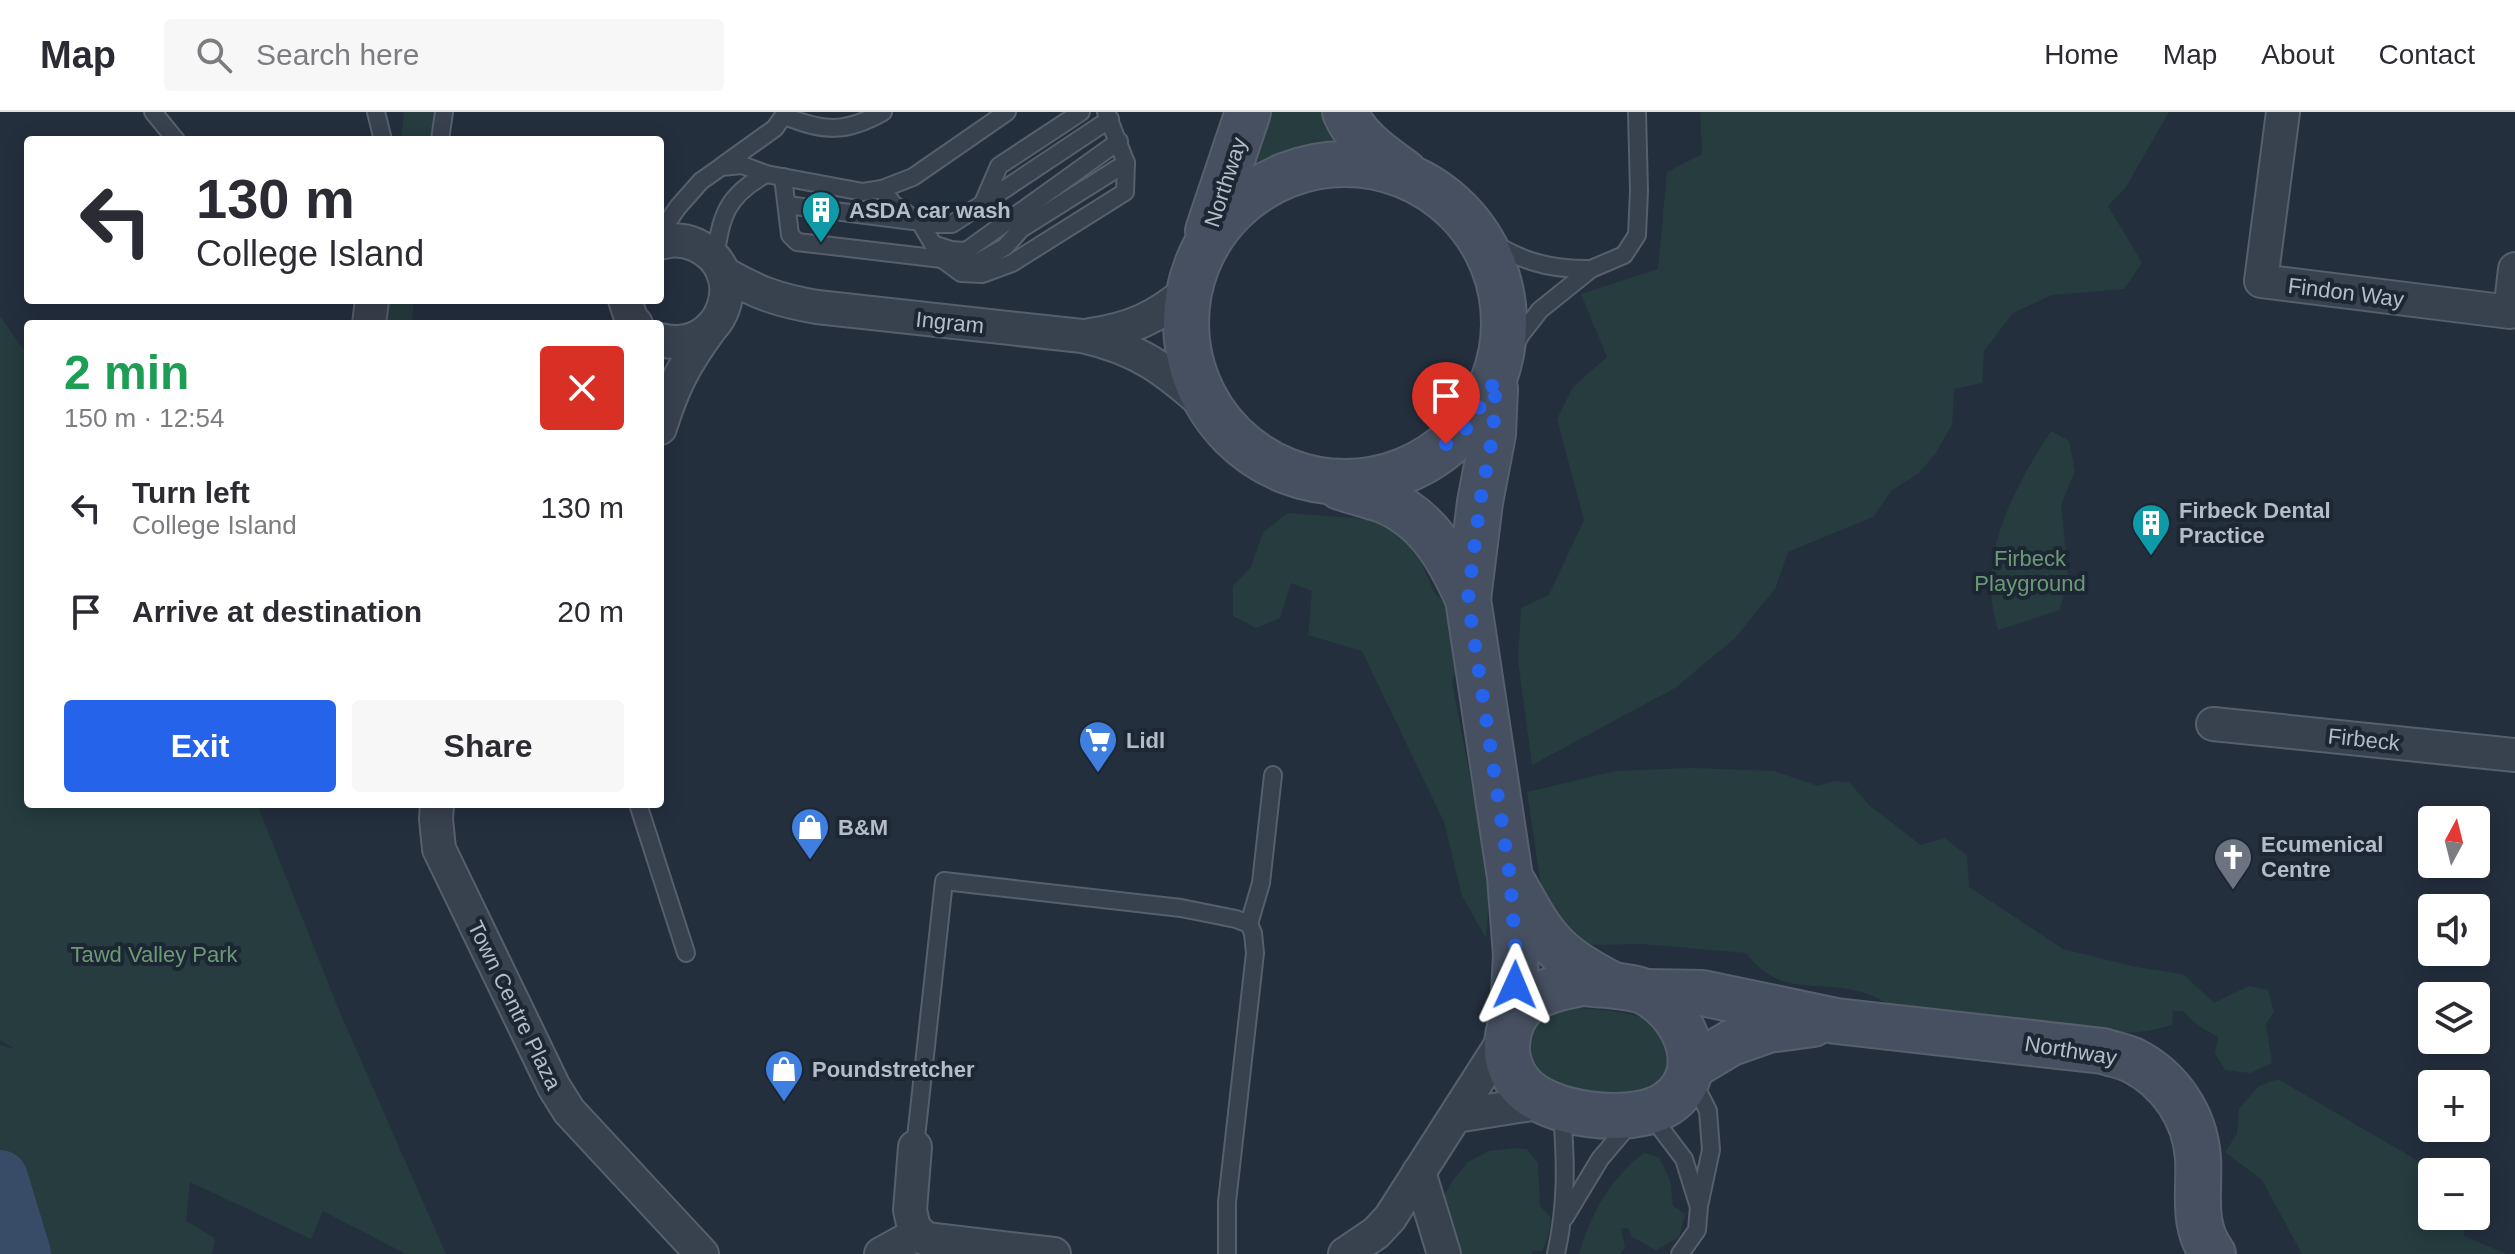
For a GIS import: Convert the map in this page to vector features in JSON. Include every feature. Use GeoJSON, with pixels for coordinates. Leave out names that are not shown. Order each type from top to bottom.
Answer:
{"type":"FeatureCollection","features":[{"type":"Feature","properties":{"kind":"street","name":"Northway"},"geometry":{"type":"LineString","coordinates":[[1248,112],[1195,272],[1185,331],[1193,371],[1209,408],[1238,442],[1275,467],[1384,500],[1411,515],[1442,548],[1468,599]]}},
{"type":"Feature","properties":{"kind":"street"},"geometry":{"type":"LineString","coordinates":[[1345,112],[1371,148],[1408,175]]}},
{"type":"Feature","properties":{"kind":"street","name":"Findon Way"},"geometry":{"type":"LineString","coordinates":[[2283,112],[2261,281],[2510,312],[2515,269]]}},
{"type":"Feature","properties":{"kind":"street"},"geometry":{"type":"LineString","coordinates":[[1195,272],[1224,219],[1253,192],[1289,173],[1329,164],[1369,165],[1408,175]]}},
{"type":"Feature","properties":{"kind":"street","name":"Northway"},"geometry":{"type":"LineString","coordinates":[[1408,175],[1448,200],[1479,235],[1499,277],[1506,322],[1468,599],[1509,872],[1516,955],[1510,1024]]}},
{"type":"Feature","properties":{"kind":"street","name":"Ingram"},"geometry":{"type":"LineString","coordinates":[[664,243],[679,241],[703,248],[719,266],[749,288],[778,301],[1082,336],[1111,343],[1139,354],[1164,369],[1209,408]]}},
{"type":"Feature","properties":{"kind":"street"},"geometry":{"type":"LineString","coordinates":[[664,415],[687,361],[725,304],[727,289],[719,266]]}},
{"type":"Feature","properties":{"kind":"street","name":"Ingram"},"geometry":{"type":"LineString","coordinates":[[1082,336],[1113,332],[1165,311],[1195,272]]}},
{"type":"Feature","properties":{"kind":"street","name":"Ingram"},"geometry":{"type":"LineString","coordinates":[[664,340],[684,342],[698,338],[714,324],[747,310],[817,307]]}},
{"type":"Feature","properties":{"kind":"street"},"geometry":{"type":"LineString","coordinates":[[1317,481],[1373,481],[1425,462],[1468,427],[1498,374]]}},
{"type":"Feature","properties":{"kind":"street","name":"Firbeck"},"geometry":{"type":"LineString","coordinates":[[2213,724],[2515,755]]}},
{"type":"Feature","properties":{"kind":"street","name":"Town Centre Plaza"},"geometry":{"type":"LineString","coordinates":[[437,808],[439,849],[554,1087],[569,1111],[702,1254]]}},
{"type":"Feature","properties":{"kind":"street","name":"Northway"},"geometry":{"type":"LineString","coordinates":[[1509,872],[1535,924],[1556,950],[1579,968],[1630,989],[1702,993],[1836,1021],[2103,1051],[2131,1060],[2154,1074],[2174,1093],[2188,1115],[2198,1159],[2200,1229],[2213,1254]]}},
{"type":"Feature","properties":{"kind":"street"},"geometry":{"type":"LineString","coordinates":[[1345,1254],[1383,1226],[1456,1116],[1510,1024],[1533,998],[1557,987],[1582,983],[1630,989],[1667,1009],[1680,1023],[1688,1043],[1691,1071],[1681,1091],[1666,1105],[1642,1114],[1608,1117],[1553,1104],[1522,1086],[1514,1073],[1506,1055],[1510,1024]]}},
{"type":"Feature","properties":{"kind":"street","name":"Northway"},"geometry":{"type":"LineString","coordinates":[[1691,1071],[1731,1043],[1768,1030],[1836,1021]]}},
{"type":"Feature","properties":{"kind":"street"},"geometry":{"type":"LineString","coordinates":[[1456,1116],[1553,1104]]}},
{"type":"Feature","properties":{"kind":"street"},"geometry":{"type":"LineString","coordinates":[[915,1147],[910,1210],[914,1228],[926,1239],[1054,1254]]}},
{"type":"Feature","properties":{"kind":"street"},"geometry":{"type":"LineString","coordinates":[[1419,1172],[1444,1254]]}},
{"type":"Feature","properties":{"kind":"street"},"geometry":{"type":"LineString","coordinates":[[881,1254],[919,1233]]}},
{"type":"Feature","properties":{"kind":"lane"},"geometry":{"type":"LineString","coordinates":[[153,112],[173,136]]}},
{"type":"Feature","properties":{"kind":"lane"},"geometry":{"type":"LineString","coordinates":[[376,112],[382,136]]}},
{"type":"Feature","properties":{"kind":"lane"},"geometry":{"type":"LineString","coordinates":[[441,136],[444,112]]}},
{"type":"Feature","properties":{"kind":"lane"},"geometry":{"type":"LineString","coordinates":[[664,227],[701,181],[775,128],[786,114],[810,126],[831,130],[883,112]]}},
{"type":"Feature","properties":{"kind":"lane"},"geometry":{"type":"LineString","coordinates":[[721,167],[742,165],[775,176],[863,192],[882,189],[913,177],[1007,112]]}},
{"type":"Feature","properties":{"kind":"lane"},"geometry":{"type":"LineString","coordinates":[[983,203],[999,166],[1081,112]]}},
{"type":"Feature","properties":{"kind":"lane"},"geometry":{"type":"LineString","coordinates":[[1498,374],[1522,333],[1540,310],[1591,269],[1624,255],[1637,235],[1637,112]]}},
{"type":"Feature","properties":{"kind":"lane"},"geometry":{"type":"LineString","coordinates":[[787,205],[920,223],[952,224],[1108,116],[1126,163],[1125,190],[1121,196],[1012,263],[982,274],[961,273],[937,252],[920,223],[893,204],[882,189]]}},
{"type":"Feature","properties":{"kind":"lane"},"geometry":{"type":"LineString","coordinates":[[775,176],[787,205],[791,237],[797,242],[937,252],[966,251],[1119,141]]}},
{"type":"Feature","properties":{"kind":"lane"},"geometry":{"type":"LineString","coordinates":[[937,252],[961,264],[978,262],[1005,247],[1021,229],[1126,163]]}},
{"type":"Feature","properties":{"kind":"lane"},"geometry":{"type":"LineString","coordinates":[[719,266],[720,222],[731,203],[746,185],[775,176]]}},
{"type":"Feature","properties":{"kind":"lane"},"geometry":{"type":"LineString","coordinates":[[1479,235],[1508,253],[1534,263],[1562,270],[1591,269]]}},
{"type":"Feature","properties":{"kind":"lane"},"geometry":{"type":"LineString","coordinates":[[1227,1254],[1227,1202],[1255,953],[1249,924],[1261,883],[1273,775]]}},
{"type":"Feature","properties":{"kind":"lane"},"geometry":{"type":"LineString","coordinates":[[639,808],[686,953]]}},
{"type":"Feature","properties":{"kind":"lane"},"geometry":{"type":"LineString","coordinates":[[915,1147],[944,881],[1181,908],[1249,924]]}},
{"type":"Feature","properties":{"kind":"lane"},"geometry":{"type":"LineString","coordinates":[[1683,1253],[1697,1230],[1711,1150],[1708,1111],[1691,1071]]}},
{"type":"Feature","properties":{"kind":"lane"},"geometry":{"type":"LineString","coordinates":[[1553,1104],[1566,1159],[1564,1218],[1556,1254]]}},
{"type":"Feature","properties":{"kind":"lane"},"geometry":{"type":"LineString","coordinates":[[1564,1218],[1600,1159],[1642,1114],[1684,1159],[1699,1206]]}},
{"type":"Feature","properties":{"kind":"green space"},"geometry":{"type":"Polygon","coordinates":[[[404,112],[436,112],[433,136],[401,136],[404,112]]]}},
{"type":"Feature","properties":{"kind":"green space"},"geometry":{"type":"Polygon","coordinates":[[[1266,112],[1321,112],[1338,148],[1290,161],[1248,181],[1266,112]]]}},
{"type":"Feature","properties":{"kind":"green space"},"geometry":{"type":"Polygon","coordinates":[[[1700,112],[2169,112],[2126,187],[2108,206],[2142,263],[2124,289],[2052,295],[2013,313],[1984,351],[1982,383],[1954,389],[1952,425],[1935,454],[1918,474],[1892,490],[1873,517],[1788,552],[1775,589],[1735,638],[1675,688],[1532,765],[1518,660],[1521,608],[1549,595],[1584,520],[1557,419],[1573,387],[1607,357],[1581,294],[1658,269],[1667,172],[1702,154],[1700,112]]]}},
{"type":"Feature","properties":{"kind":"green space"},"geometry":{"type":"Polygon","coordinates":[[[386,304],[414,304],[412,320],[384,320],[386,304]]]}},
{"type":"Feature","properties":{"kind":"green space","name":"Tawd Valley Park"},"geometry":{"type":"Polygon","coordinates":[[[0,316],[24,350],[24,808],[259,808],[338,1008],[446,1254],[406,1254],[323,1211],[311,1239],[190,1182],[186,1221],[215,1238],[212,1254],[0,1254],[0,1045],[15,1049],[0,1040],[0,316]]]}},
{"type":"Feature","properties":{"kind":"green space","name":"Firbeck Playground"},"geometry":{"type":"Polygon","coordinates":[[[2051,431],[2069,441],[2075,471],[2061,505],[2068,573],[2060,610],[1998,630],[1992,603],[1991,577],[1995,551],[2011,501],[2051,431]]]}},
{"type":"Feature","properties":{"kind":"green space"},"geometry":{"type":"Polygon","coordinates":[[[1287,513],[1369,519],[1399,529],[1420,559],[1435,594],[1452,609],[1461,660],[1452,682],[1490,882],[1486,938],[1462,896],[1444,822],[1362,651],[1308,635],[1312,591],[1291,583],[1280,618],[1256,628],[1233,616],[1233,586],[1251,567],[1263,533],[1287,513]]]}},
{"type":"Feature","properties":{"kind":"green space"},"geometry":{"type":"Polygon","coordinates":[[[1690,768],[1774,771],[1818,786],[1834,781],[1849,782],[1869,805],[1921,845],[1944,838],[1967,855],[1969,887],[2063,949],[2136,967],[2183,974],[2214,1003],[2249,986],[2268,990],[2274,1012],[2266,1024],[2272,1063],[2250,1073],[2225,1070],[2215,1053],[2218,1037],[2182,1011],[2173,1011],[2172,1025],[2150,1030],[2104,1033],[2055,1029],[1906,1011],[1862,992],[1785,982],[1759,967],[1746,953],[1642,944],[1592,945],[1561,919],[1541,886],[1527,792],[1616,771],[1690,768]]]}},
{"type":"Feature","properties":{"kind":"green space"},"geometry":{"type":"Polygon","coordinates":[[[1572,1007],[1623,1013],[1648,1021],[1660,1035],[1667,1053],[1665,1071],[1659,1083],[1637,1098],[1551,1087],[1528,1059],[1529,1036],[1542,1018],[1553,1011],[1572,1007]]]}},
{"type":"Feature","properties":{"kind":"green space"},"geometry":{"type":"Polygon","coordinates":[[[2278,1079],[2418,1161],[2418,1230],[2463,1230],[2464,1236],[2507,1254],[2302,1254],[2262,1180],[2225,1152],[2237,1134],[2239,1109],[2259,1086],[2278,1079]]]}},
{"type":"Feature","properties":{"kind":"green space"},"geometry":{"type":"Polygon","coordinates":[[[1527,1149],[1538,1163],[1540,1206],[1551,1217],[1548,1238],[1542,1251],[1533,1251],[1532,1254],[1449,1254],[1442,1199],[1453,1180],[1468,1162],[1489,1151],[1527,1149]]]}},
{"type":"Feature","properties":{"kind":"green space"},"geometry":{"type":"Polygon","coordinates":[[[1644,1153],[1659,1157],[1670,1180],[1673,1206],[1685,1214],[1679,1237],[1656,1250],[1632,1237],[1628,1228],[1621,1229],[1625,1247],[1620,1254],[1579,1254],[1603,1198],[1621,1174],[1644,1153]]]}},
{"type":"Feature","properties":{"kind":"waterway"},"geometry":{"type":"LineString","coordinates":[[0,1178],[23,1254]]}},
{"type":"Feature","properties":{"kind":"place","name":"ASDA car wash"},"geometry":{"type":"Point","coordinates":[821,244]}},
{"type":"Feature","properties":{"kind":"place","name":"Firbeck Dental Practice"},"geometry":{"type":"Point","coordinates":[2151,557]}},
{"type":"Feature","properties":{"kind":"place","name":"Lidl"},"geometry":{"type":"Point","coordinates":[1098,774]}},
{"type":"Feature","properties":{"kind":"place","name":"B&M"},"geometry":{"type":"Point","coordinates":[810,861]}},
{"type":"Feature","properties":{"kind":"place","name":"Ecumenical Centre"},"geometry":{"type":"Point","coordinates":[2233,891]}},
{"type":"Feature","properties":{"kind":"place","name":"Poundstretcher"},"geometry":{"type":"Point","coordinates":[784,1103]}},
{"type":"Feature","properties":{"kind":"route"},"geometry":{"type":"LineString","coordinates":[[1446,444],[1468,427],[1496,379],[1493,434],[1480,502],[1468,599],[1510,877],[1515,985]]}}]}
